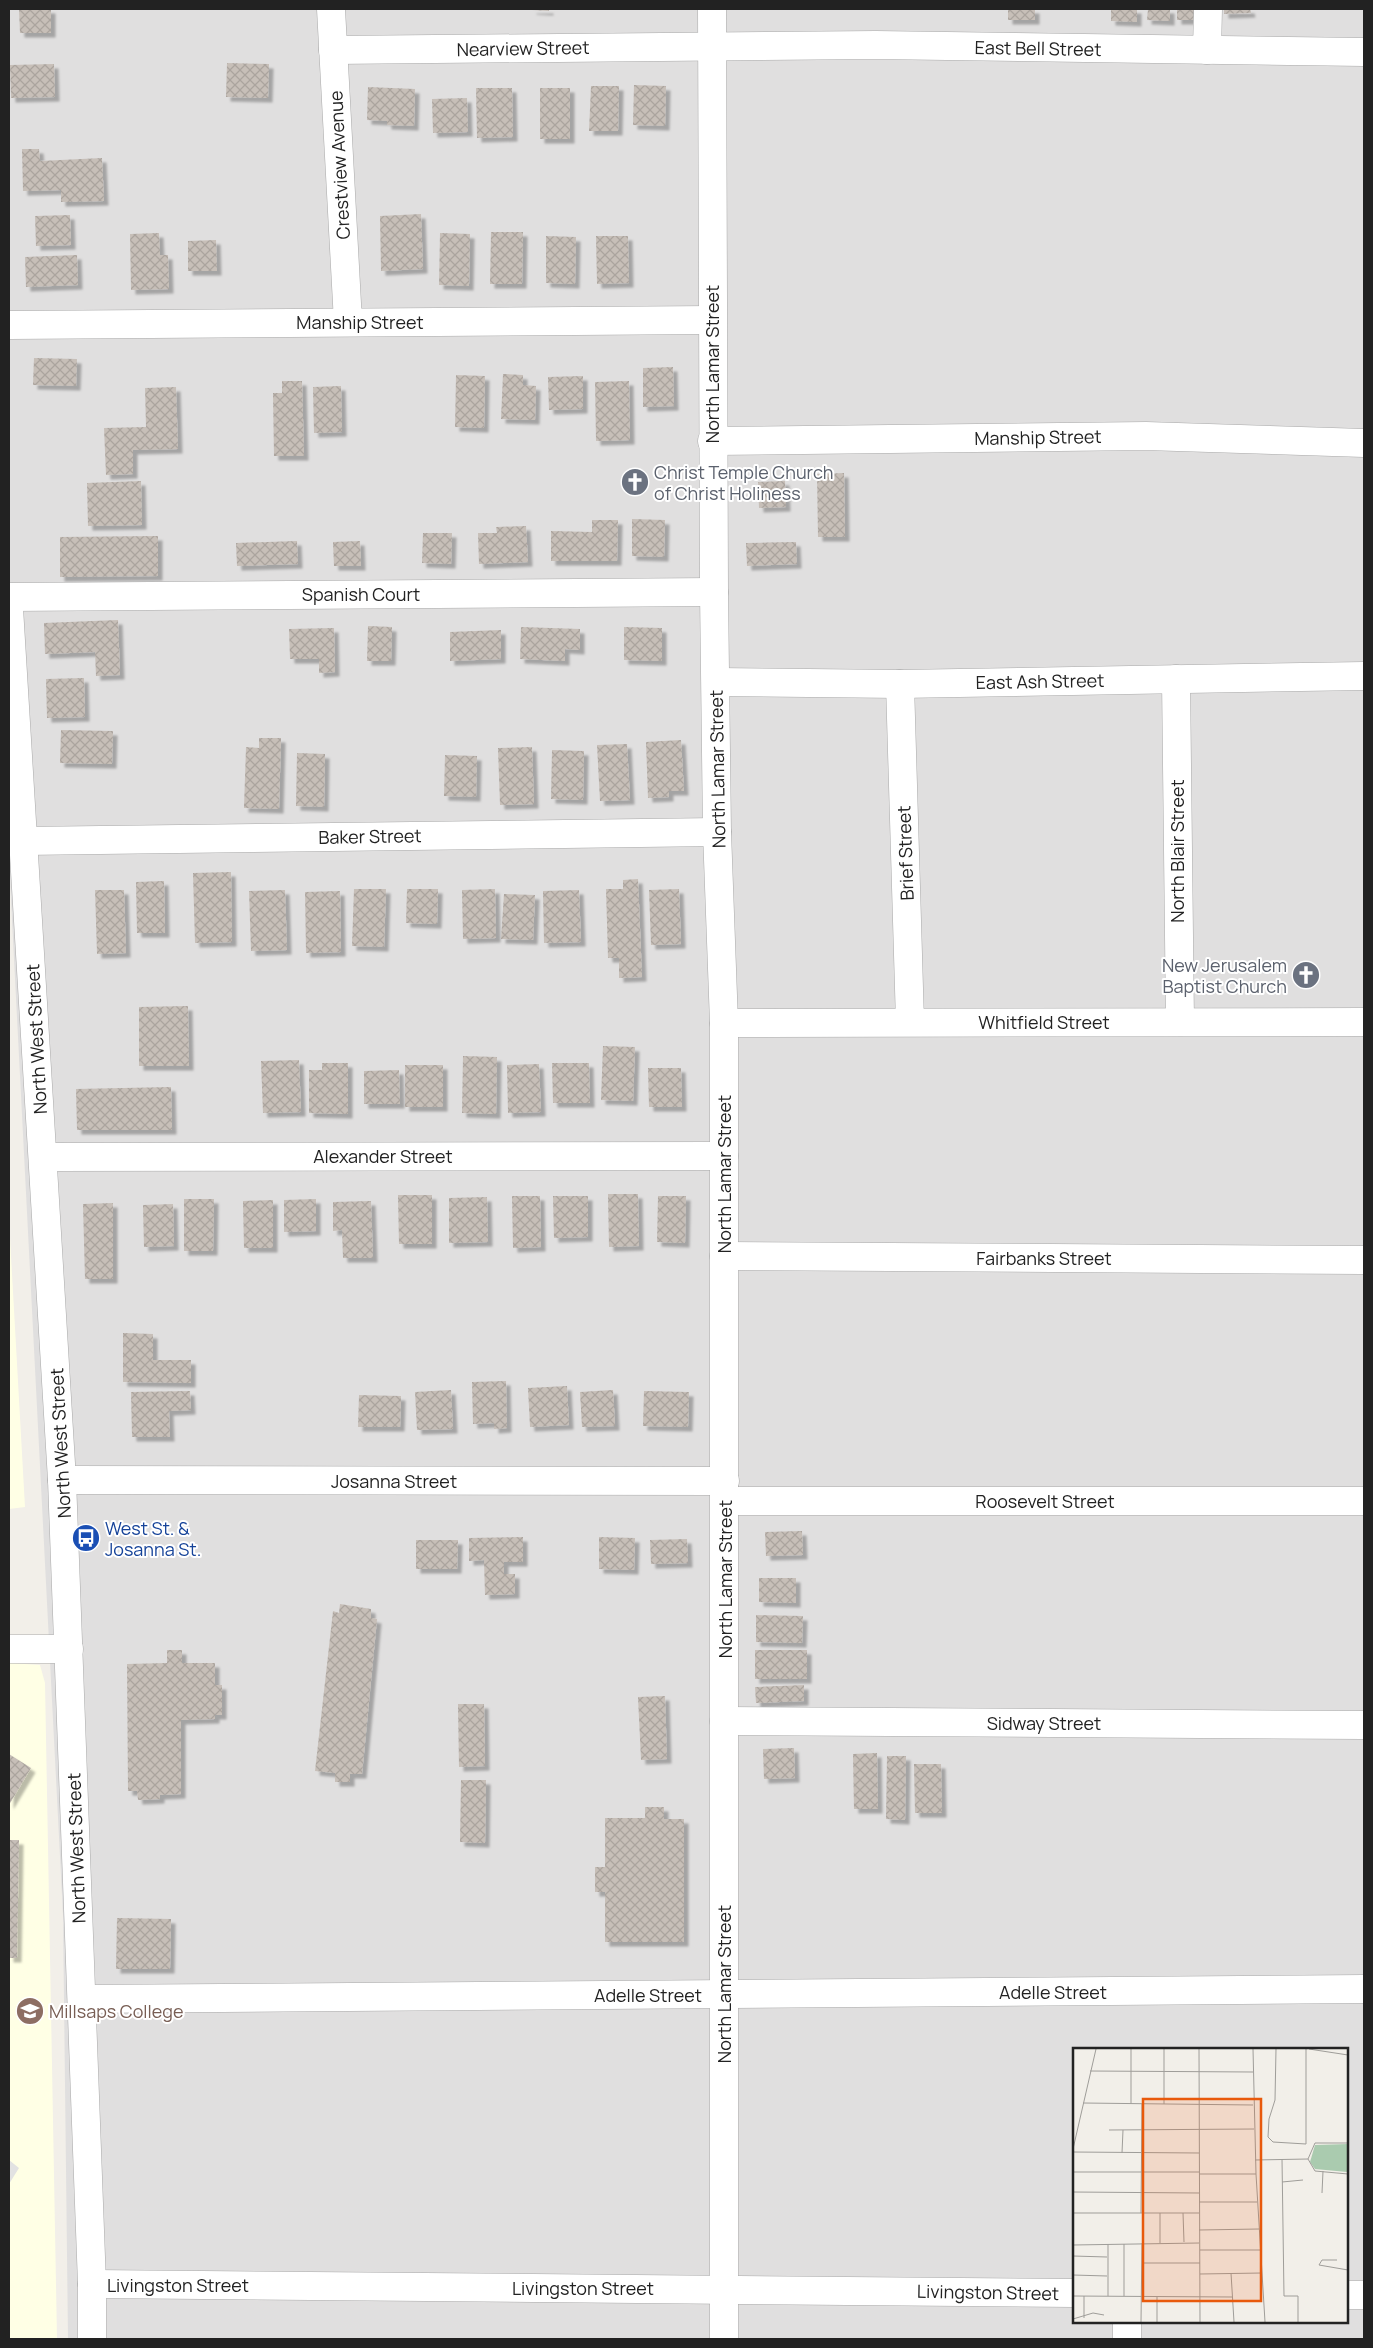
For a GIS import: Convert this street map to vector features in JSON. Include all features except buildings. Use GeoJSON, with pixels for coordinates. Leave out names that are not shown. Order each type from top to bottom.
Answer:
{"type":"FeatureCollection","features":[{"type":"Feature","properties":{"kind":"street","name":"Crestview Avenue"},"geometry":{"type":"LineString","coordinates":[[331,9],[348,322]]}},
{"type":"Feature","properties":{"kind":"street","name":"North Lamar Street"},"geometry":{"type":"LineString","coordinates":[[712,9],[712,441],[717,832],[724,1023],[724,2339]]}},
{"type":"Feature","properties":{"kind":"street"},"geometry":{"type":"LineString","coordinates":[[1207,50],[1208,9]]}},
{"type":"Feature","properties":{"kind":"street","name":"Nearview Street"},"geometry":{"type":"LineString","coordinates":[[333,50],[712,45]]}},
{"type":"Feature","properties":{"kind":"street","name":"East Bell Street"},"geometry":{"type":"LineString","coordinates":[[712,45],[1364,52]]}},
{"type":"Feature","properties":{"kind":"street","name":"Manship Street"},"geometry":{"type":"LineString","coordinates":[[9,326],[712,320]]}},
{"type":"Feature","properties":{"kind":"street","name":"Manship Street"},"geometry":{"type":"LineString","coordinates":[[712,441],[1146,436],[1364,443]]}},
{"type":"Feature","properties":{"kind":"street","name":"Spanish Court"},"geometry":{"type":"LineString","coordinates":[[9,597],[714,592]]}},
{"type":"Feature","properties":{"kind":"street","name":"North West Street"},"geometry":{"type":"LineString","coordinates":[[9,608],[62,1480],[92,2284],[92,2339]]}},
{"type":"Feature","properties":{"kind":"street","name":"East Ash Street"},"geometry":{"type":"LineString","coordinates":[[716,682],[900,684],[1364,676]]}},
{"type":"Feature","properties":{"kind":"street","name":"North Blair Street"},"geometry":{"type":"LineString","coordinates":[[1176,679],[1180,1022]]}},
{"type":"Feature","properties":{"kind":"street","name":"Brief Street"},"geometry":{"type":"LineString","coordinates":[[900,684],[910,1022]]}},
{"type":"Feature","properties":{"kind":"street","name":"Baker Street"},"geometry":{"type":"LineString","coordinates":[[23,841],[717,832]]}},
{"type":"Feature","properties":{"kind":"street","name":"Whitfield Street"},"geometry":{"type":"LineString","coordinates":[[724,1023],[1364,1022]]}},
{"type":"Feature","properties":{"kind":"street","name":"Alexander Street"},"geometry":{"type":"LineString","coordinates":[[43,1157],[724,1156]]}},
{"type":"Feature","properties":{"kind":"street","name":"Fairbanks Street"},"geometry":{"type":"LineString","coordinates":[[724,1256],[1364,1260]]}},
{"type":"Feature","properties":{"kind":"street","name":"Josanna Street"},"geometry":{"type":"LineString","coordinates":[[62,1480],[725,1491]]}},
{"type":"Feature","properties":{"kind":"street","name":"Roosevelt Street"},"geometry":{"type":"LineString","coordinates":[[725,1491],[1364,1501]]}},
{"type":"Feature","properties":{"kind":"street"},"geometry":{"type":"LineString","coordinates":[[9,1649],[69,1648]]}},
{"type":"Feature","properties":{"kind":"street","name":"Sidway Street"},"geometry":{"type":"LineString","coordinates":[[724,1721],[1364,1725]]}},
{"type":"Feature","properties":{"kind":"street","name":"Adelle Street"},"geometry":{"type":"LineString","coordinates":[[82,1999],[1364,1989]]}},
{"type":"Feature","properties":{"kind":"street","name":"Livingston Street"},"geometry":{"type":"LineString","coordinates":[[92,2284],[1073,2293]]}},
{"type":"Feature","properties":{"kind":"street"},"geometry":{"type":"LineString","coordinates":[[1348,2295],[1364,2295]]}},
{"type":"Feature","properties":{"kind":"street"},"geometry":{"type":"LineString","coordinates":[[1127,2323],[1127,2339]]}},
{"type":"Feature","properties":{"kind":"shaded area"},"geometry":{"type":"Polygon","coordinates":[[[9,9],[1364,9],[1364,2339],[68,2339],[63,1915],[9,861],[9,9]]]}},
{"type":"Feature","properties":{"kind":"shaded area"},"geometry":{"type":"Polygon","coordinates":[[[9,1220],[25,1507],[9,1509],[9,1220]]]}},
{"type":"Feature","properties":{"kind":"shaded area","name":"Millsaps College"},"geometry":{"type":"Polygon","coordinates":[[[9,1663],[40,1665],[45,1683],[57,2339],[9,2339],[9,1663]]]}},
{"type":"Feature","properties":{"kind":"shaded area"},"geometry":{"type":"Polygon","coordinates":[[[9,2160],[19,2168],[9,2184],[9,2160]]]}},
{"type":"Feature","properties":{"kind":"place","name":"Christ Temple Church of Christ Holiness"},"geometry":{"type":"Point","coordinates":[635,482]}},
{"type":"Feature","properties":{"kind":"place","name":"New Jerusalem Baptist Church"},"geometry":{"type":"Point","coordinates":[1306,975]}},
{"type":"Feature","properties":{"kind":"place","name":"West St. & Josanna St."},"geometry":{"type":"Point","coordinates":[86,1538]}},
{"type":"Feature","properties":{"kind":"place","name":"Millsaps College"},"geometry":{"type":"Point","coordinates":[30,2011]}}]}
